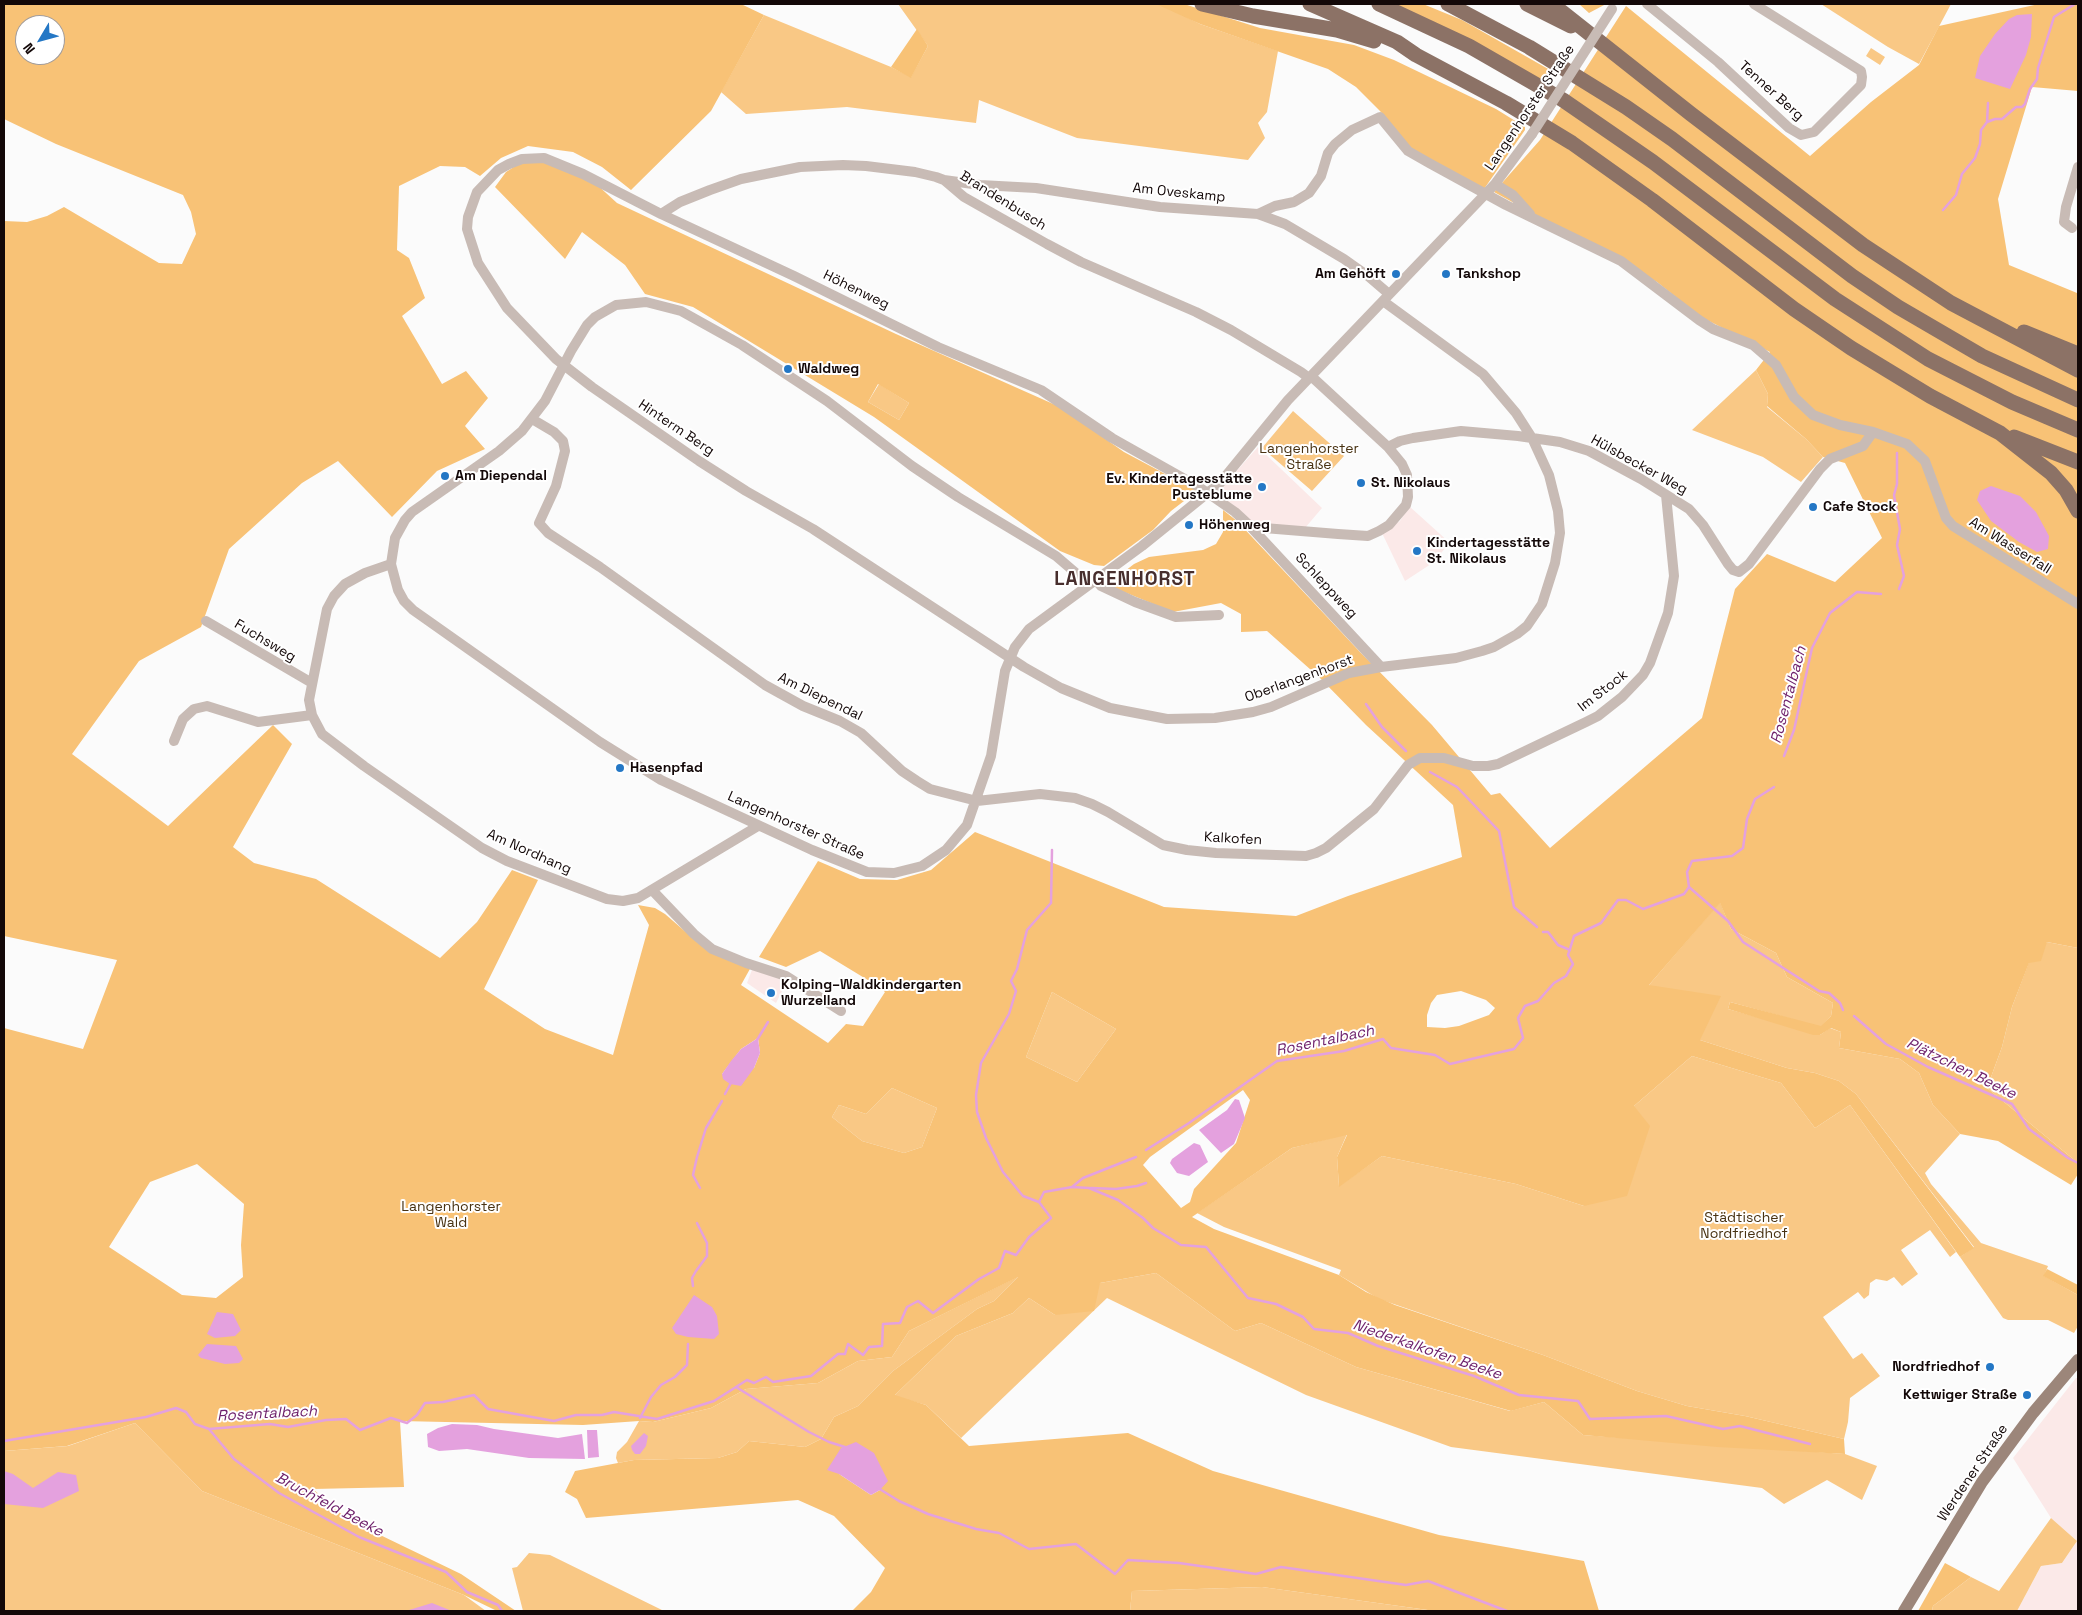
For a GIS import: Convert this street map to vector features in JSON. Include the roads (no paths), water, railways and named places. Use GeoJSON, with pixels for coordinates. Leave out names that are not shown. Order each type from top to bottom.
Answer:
{"type":"FeatureCollection","features":[{"type":"Feature","properties":{"kind":"highway"},"geometry":{"type":"LineString","coordinates":[[1202,4],[1253,16],[1337,30],[1416,55]]}},
{"type":"Feature","properties":{"kind":"highway"},"geometry":{"type":"LineString","coordinates":[[1310,4],[1396,42],[1416,55],[1506,103],[1572,143],[1652,200],[1794,308],[1851,348],[1930,396],[2000,433],[2078,462]]}},
{"type":"Feature","properties":{"kind":"highway"},"geometry":{"type":"LineString","coordinates":[[1379,4],[1469,46],[1563,100],[1653,162],[1835,299],[1928,359],[2012,402],[2078,430]]}},
{"type":"Feature","properties":{"kind":"highway"},"geometry":{"type":"LineString","coordinates":[[1448,4],[1529,47],[1626,107],[1672,139],[1852,276],[1898,307],[1982,356],[2078,400]]}},
{"type":"Feature","properties":{"kind":"highway"},"geometry":{"type":"LineString","coordinates":[[1527,4],[1571,26],[1620,58]]}},
{"type":"Feature","properties":{"kind":"highway"},"geometry":{"type":"LineString","coordinates":[[1552,4],[1863,245],[1958,307],[2078,370]]}},
{"type":"Feature","properties":{"kind":"highway"},"geometry":{"type":"LineString","coordinates":[[1926,286],[2049,343],[2078,354]]}},
{"type":"Feature","properties":{"kind":"highway"},"geometry":{"type":"LineString","coordinates":[[2000,433],[2051,473],[2066,490],[2078,511]]}},
{"type":"Feature","properties":{"kind":"main road","name":"Werdener Straße"},"geometry":{"type":"LineString","coordinates":[[1904,1611],[1982,1482],[2049,1393],[2078,1360]]}},
{"type":"Feature","properties":{"kind":"street","name":"Tenner Berg"},"geometry":{"type":"LineString","coordinates":[[1646,4],[1718,62],[1789,128],[1801,134],[1814,132],[1861,84],[1861,71],[1754,4]]}},
{"type":"Feature","properties":{"kind":"street","name":"Langenhorster Straße"},"geometry":{"type":"LineString","coordinates":[[391,564],[398,590],[404,601],[413,610],[632,763],[661,780],[758,826],[867,872],[894,873],[922,866],[946,850],[966,825],[977,801],[991,756],[1002,685],[1010,657],[1029,629],[1142,546],[1208,494],[1230,472],[1278,412],[1310,377],[1495,184],[1532,134],[1614,7]]}},
{"type":"Feature","properties":{"kind":"street","name":"Am Wasserfall"},"geometry":{"type":"LineString","coordinates":[[1258,214],[1275,206],[1294,202],[1309,194],[1321,176],[1328,153],[1335,144],[1352,130],[1380,117],[1408,150],[1485,194],[1621,261],[1699,320],[1714,329],[1753,345],[1776,365],[1794,397],[1814,415],[1907,444],[1917,451],[1925,461],[1946,518],[1961,532],[2078,604]]}},
{"type":"Feature","properties":{"kind":"street","name":"Höhenweg"},"geometry":{"type":"LineString","coordinates":[[534,158],[544,158],[575,170],[661,214],[938,346],[1041,390],[1112,438],[1199,487],[1235,512],[1249,525]]}},
{"type":"Feature","properties":{"kind":"street","name":"Hinterm Berg"},"geometry":{"type":"LineString","coordinates":[[534,158],[508,164],[486,181],[476,192],[467,229],[471,247],[478,263],[497,294],[522,326],[564,365],[699,461],[746,491],[813,529],[1010,657]]}},
{"type":"Feature","properties":{"kind":"street","name":"Brandenbusch"},"geometry":{"type":"LineString","coordinates":[[661,214],[680,202],[741,179],[800,167],[866,166],[916,172],[944,180],[964,196],[1047,244],[1081,262],[1196,312],[1231,330],[1310,377],[1388,447],[1402,464],[1407,475],[1408,497],[1398,516],[1389,525],[1368,536],[1264,528],[1249,525]]}},
{"type":"Feature","properties":{"kind":"street"},"geometry":{"type":"LineString","coordinates":[[2072,228],[2064,222],[2066,207],[2078,168]]}},
{"type":"Feature","properties":{"kind":"street","name":"Am Oveskamp"},"geometry":{"type":"LineString","coordinates":[[944,180],[980,185],[1036,188],[1160,207],[1258,214],[1292,228],[1344,259],[1368,276],[1386,298]]}},
{"type":"Feature","properties":{"kind":"street"},"geometry":{"type":"LineString","coordinates":[[1495,184],[1513,195],[1533,217]]}},
{"type":"Feature","properties":{"kind":"street"},"geometry":{"type":"LineString","coordinates":[[1386,298],[1483,374],[1516,413],[1532,438]]}},
{"type":"Feature","properties":{"kind":"street"},"geometry":{"type":"LineString","coordinates":[[391,564],[395,538],[403,523],[412,512],[499,451],[522,431],[532,419],[545,401],[586,325],[595,317],[616,306],[646,302],[682,311],[742,345],[828,401],[912,466],[958,497],[1056,556],[1077,574],[1091,582],[1135,602],[1176,617],[1219,616]]}},
{"type":"Feature","properties":{"kind":"street","name":"Am Diependal"},"geometry":{"type":"LineString","coordinates":[[532,419],[554,432],[563,441],[566,452],[556,486],[538,523],[548,533],[600,567],[765,685],[803,706],[840,721],[861,733],[902,771],[930,790],[977,801]]}},
{"type":"Feature","properties":{"kind":"street","name":"Hülsbecker Weg"},"geometry":{"type":"LineString","coordinates":[[1388,447],[1400,441],[1413,438],[1461,431],[1532,438],[1575,446],[1589,451],[1689,509],[1703,525],[1728,564],[1733,570],[1739,572],[1749,564],[1820,469],[1830,460],[1863,446],[1873,432]]}},
{"type":"Feature","properties":{"kind":"street","name":"Oberlangenhorst"},"geometry":{"type":"LineString","coordinates":[[1010,657],[1061,688],[1082,698],[1138,715],[1182,720],[1234,716],[1271,707],[1349,673],[1456,658],[1494,647],[1517,634],[1535,615],[1542,604],[1553,570],[1560,533],[1557,504],[1549,474],[1532,438]]}},
{"type":"Feature","properties":{"kind":"street","name":"Im Stock"},"geometry":{"type":"LineString","coordinates":[[1462,763],[1473,766],[1488,766],[1508,760],[1598,716],[1639,681],[1650,663],[1660,638],[1672,597],[1673,555],[1666,495]]}},
{"type":"Feature","properties":{"kind":"street","name":"Schleppweg"},"geometry":{"type":"LineString","coordinates":[[1249,525],[1377,668]]}},
{"type":"Feature","properties":{"kind":"street","name":"Am Nordhang"},"geometry":{"type":"LineString","coordinates":[[391,564],[365,573],[345,584],[334,596],[328,610],[309,700],[312,715],[318,728],[328,740],[482,848],[507,861],[607,899],[623,901],[638,898],[758,826]]}},
{"type":"Feature","properties":{"kind":"street","name":"Fuchsweg"},"geometry":{"type":"LineString","coordinates":[[206,621],[312,683]]}},
{"type":"Feature","properties":{"kind":"street"},"geometry":{"type":"LineString","coordinates":[[174,741],[183,718],[194,709],[207,706],[258,722],[312,715]]}},
{"type":"Feature","properties":{"kind":"street","name":"Kalkofen"},"geometry":{"type":"LineString","coordinates":[[977,801],[1034,794],[1058,795],[1092,804],[1156,842],[1171,847],[1216,853],[1306,856],[1326,848],[1374,809],[1404,770],[1414,761],[1427,757],[1444,758],[1462,763]]}},
{"type":"Feature","properties":{"kind":"street"},"geometry":{"type":"LineString","coordinates":[[652,890],[694,934],[712,949],[786,976],[841,1011]]}},
{"type":"Feature","properties":{"kind":"waterway","name":"Rosentalbach"},"geometry":{"type":"LineString","coordinates":[[1943,210],[1956,195],[1962,174],[1975,158],[1980,144],[1981,130],[1987,122],[2002,119],[2016,107],[2022,107],[2025,104],[2030,89],[2037,79],[2038,68],[2054,17],[2075,4]]}},
{"type":"Feature","properties":{"kind":"waterway"},"geometry":{"type":"LineString","coordinates":[[1987,122],[1988,103]]}},
{"type":"Feature","properties":{"kind":"waterway","name":"Rosentalbach"},"geometry":{"type":"LineString","coordinates":[[1897,453],[1897,484],[1894,495],[1900,529],[1897,545],[1904,576],[1899,589]]}},
{"type":"Feature","properties":{"kind":"waterway","name":"Rosentalbach"},"geometry":{"type":"LineString","coordinates":[[1784,756],[1794,730],[1812,648],[1830,613],[1857,592],[1881,594]]}},
{"type":"Feature","properties":{"kind":"waterway"},"geometry":{"type":"LineString","coordinates":[[1366,704],[1382,727],[1406,751]]}},
{"type":"Feature","properties":{"kind":"waterway"},"geometry":{"type":"LineString","coordinates":[[1430,772],[1457,787],[1499,831],[1514,907],[1537,927]]}},
{"type":"Feature","properties":{"kind":"waterway","name":"Rosentalbach"},"geometry":{"type":"LineString","coordinates":[[1146,1150],[1189,1123],[1277,1061],[1344,1051],[1383,1039],[1391,1048],[1435,1055],[1450,1064],[1514,1049],[1523,1038],[1518,1018],[1525,1006],[1538,1001],[1554,983],[1566,976],[1573,964],[1568,955],[1574,936],[1601,923],[1618,900],[1626,900],[1643,909],[1684,894],[1689,887],[1687,872],[1692,861],[1732,856],[1743,848],[1747,819],[1755,799],[1774,787]]}},
{"type":"Feature","properties":{"kind":"waterway"},"geometry":{"type":"LineString","coordinates":[[1039,1202],[1023,1196],[1003,1172],[986,1138],[977,1112],[976,1095],[981,1063],[1009,1014],[1016,991],[1011,981],[1017,969],[1027,930],[1051,903],[1052,850]]}},
{"type":"Feature","properties":{"kind":"waterway","name":"Plätzchen Beeke"},"geometry":{"type":"LineString","coordinates":[[1689,887],[1728,921],[1743,942],[1819,991],[1829,993],[1840,1003],[1843,1010]]}},
{"type":"Feature","properties":{"kind":"waterway"},"geometry":{"type":"LineString","coordinates":[[1543,932],[1548,932],[1558,945],[1570,950]]}},
{"type":"Feature","properties":{"kind":"waterway","name":"Plätzchen Beeke"},"geometry":{"type":"LineString","coordinates":[[1854,1016],[1886,1044],[1928,1067],[2012,1104],[2029,1129],[2068,1158],[2078,1163]]}},
{"type":"Feature","properties":{"kind":"waterway"},"geometry":{"type":"LineString","coordinates":[[757,1040],[768,1022]]}},
{"type":"Feature","properties":{"kind":"waterway"},"geometry":{"type":"LineString","coordinates":[[725,1094],[732,1081]]}},
{"type":"Feature","properties":{"kind":"waterway"},"geometry":{"type":"LineString","coordinates":[[700,1188],[693,1175],[697,1157],[706,1128],[722,1101]]}},
{"type":"Feature","properties":{"kind":"waterway","name":"Rosentalbach"},"geometry":{"type":"LineString","coordinates":[[4,1441],[146,1417],[176,1408],[186,1412],[195,1424],[209,1429],[270,1424],[288,1427],[326,1420],[346,1419],[360,1430],[391,1418],[407,1423],[417,1415],[425,1403],[443,1402],[474,1395],[488,1409],[554,1421],[576,1415],[602,1415],[614,1412],[657,1419],[714,1401],[747,1380],[754,1383],[766,1377],[773,1382],[811,1376],[838,1354],[845,1354],[848,1344],[863,1355],[869,1347],[882,1346],[883,1324],[900,1323],[907,1307],[918,1301],[933,1313],[979,1279],[999,1268],[1005,1251],[1016,1255],[1029,1237],[1051,1218],[1039,1202],[1044,1192],[1072,1187],[1083,1178],[1136,1157]]}},
{"type":"Feature","properties":{"kind":"waterway"},"geometry":{"type":"LineString","coordinates":[[1091,1188],[1116,1189],[1146,1183]]}},
{"type":"Feature","properties":{"kind":"waterway","name":"Niederkalkofen Beeke"},"geometry":{"type":"LineString","coordinates":[[1072,1187],[1089,1188],[1118,1200],[1143,1218],[1153,1228],[1181,1245],[1206,1247],[1248,1298],[1276,1304],[1303,1317],[1314,1329],[1348,1333],[1378,1346],[1474,1376],[1519,1395],[1578,1401],[1590,1419],[1666,1416],[1723,1429],[1740,1426],[1810,1444]]}},
{"type":"Feature","properties":{"kind":"waterway"},"geometry":{"type":"LineString","coordinates":[[693,1286],[692,1278],[707,1256],[707,1243],[697,1223]]}},
{"type":"Feature","properties":{"kind":"waterway"},"geometry":{"type":"LineString","coordinates":[[640,1418],[651,1397],[661,1385],[675,1377],[687,1365],[688,1344]]}},
{"type":"Feature","properties":{"kind":"waterway"},"geometry":{"type":"LineString","coordinates":[[736,1387],[809,1432],[829,1442],[848,1448]]}},
{"type":"Feature","properties":{"kind":"waterway","name":"Bruchfeld Beeke"},"geometry":{"type":"LineString","coordinates":[[209,1429],[234,1459],[279,1493],[359,1537],[446,1572],[467,1592],[498,1605],[502,1611]]}},
{"type":"Feature","properties":{"kind":"waterway"},"geometry":{"type":"LineString","coordinates":[[878,1488],[899,1501],[928,1514],[976,1529],[999,1533],[1029,1549],[1076,1544],[1115,1574],[1128,1560],[1179,1563],[1256,1574],[1281,1567],[1406,1585],[1428,1581],[1507,1611]]}},
{"type":"Feature","properties":{"kind":"place","name":"Am Gehöft"},"geometry":{"type":"Point","coordinates":[1396,274]}},
{"type":"Feature","properties":{"kind":"place","name":"Tankshop"},"geometry":{"type":"Point","coordinates":[1446,274]}},
{"type":"Feature","properties":{"kind":"place","name":"Waldweg"},"geometry":{"type":"Point","coordinates":[788,369]}},
{"type":"Feature","properties":{"kind":"place","name":"Am Diependal"},"geometry":{"type":"Point","coordinates":[445,476]}},
{"type":"Feature","properties":{"kind":"place","name":"St. Nikolaus"},"geometry":{"type":"Point","coordinates":[1361,483]}},
{"type":"Feature","properties":{"kind":"place","name":"Ev. Kindertagesstätte Pusteblume"},"geometry":{"type":"Point","coordinates":[1262,487]}},
{"type":"Feature","properties":{"kind":"place","name":"Cafe Stock"},"geometry":{"type":"Point","coordinates":[1813,507]}},
{"type":"Feature","properties":{"kind":"place","name":"Höhenweg"},"geometry":{"type":"Point","coordinates":[1189,525]}},
{"type":"Feature","properties":{"kind":"place","name":"Kindertagesstätte St. Nikolaus"},"geometry":{"type":"Point","coordinates":[1417,551]}},
{"type":"Feature","properties":{"kind":"place","name":"Hasenpfad"},"geometry":{"type":"Point","coordinates":[620,768]}},
{"type":"Feature","properties":{"kind":"place","name":"Kolping–Waldkindergarten Wurzelland"},"geometry":{"type":"Point","coordinates":[771,993]}},
{"type":"Feature","properties":{"kind":"place","name":"Nordfriedhof"},"geometry":{"type":"Point","coordinates":[1990,1367]}},
{"type":"Feature","properties":{"kind":"place","name":"Kettwiger Straße"},"geometry":{"type":"Point","coordinates":[2027,1395]}},
{"type":"Feature","properties":{"kind":"district","name":"LANGENHORST"},"geometry":{"type":"Point","coordinates":[1125,580]}},
{"type":"Feature","properties":{"kind":"park label","name":"Langenhorster Wald"},"geometry":{"type":"Point","coordinates":[451,1216]}},
{"type":"Feature","properties":{"kind":"park label","name":"Städtischer Nordfriedhof"},"geometry":{"type":"Point","coordinates":[1744,1226]}}]}
